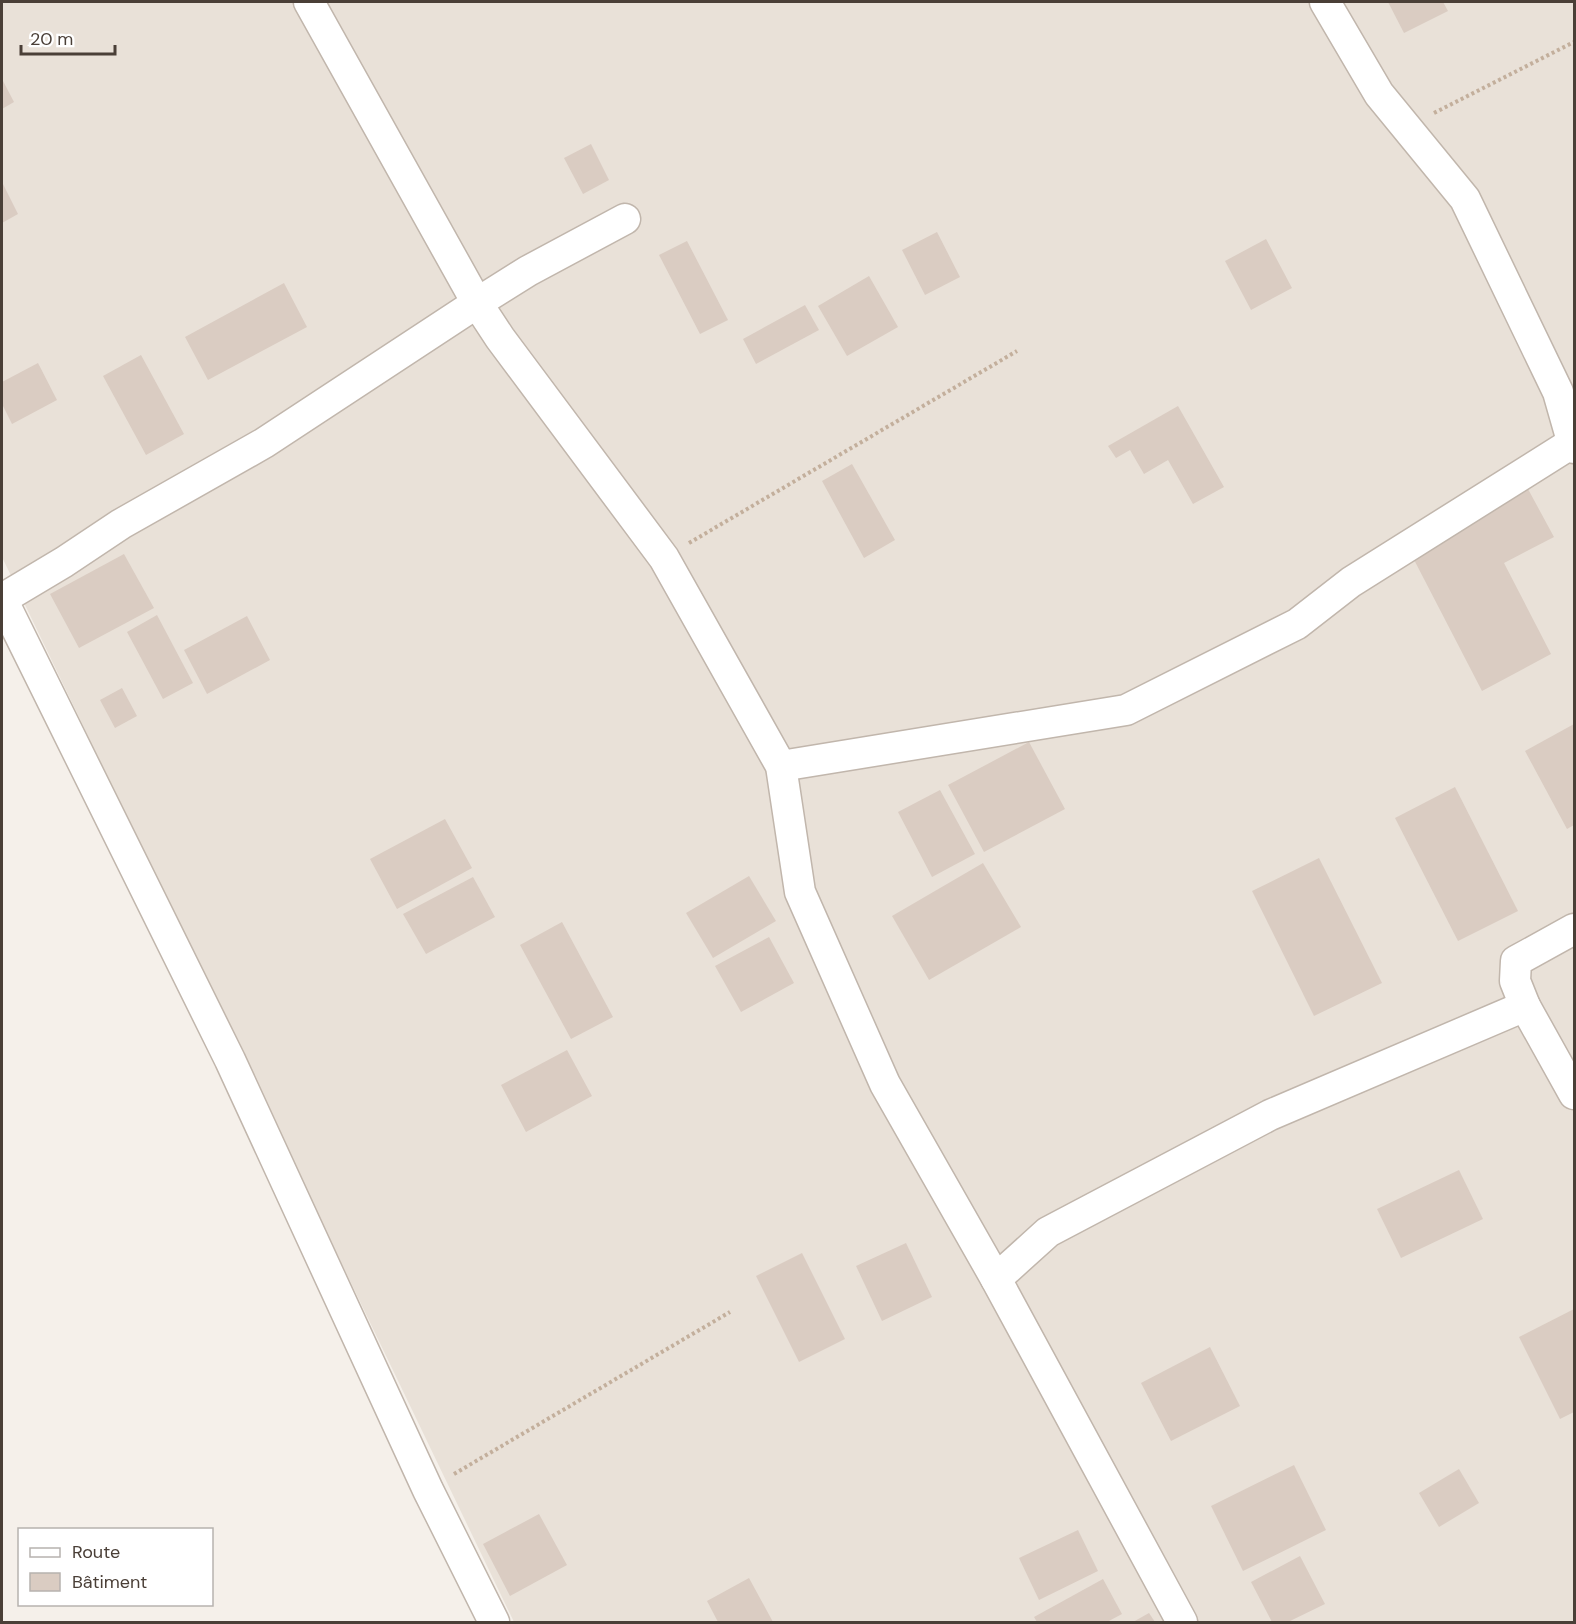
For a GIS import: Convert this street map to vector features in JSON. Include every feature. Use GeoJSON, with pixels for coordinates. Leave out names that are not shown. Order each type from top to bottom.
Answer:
{"type":"FeatureCollection","features":[{"type":"Feature","properties":{"kind":"street"},"geometry":{"type":"LineString","coordinates":[[309,2],[477,303],[500,338],[664,558],[781,766],[800,892],[885,1084],[996,1279],[1182,1623]]}},
{"type":"Feature","properties":{"kind":"street"},"geometry":{"type":"LineString","coordinates":[[781,766],[1126,710],[1297,624],[1351,582],[1573,446],[1558,392],[1465,199],[1379,94],[1325,2]]}},
{"type":"Feature","properties":{"kind":"street"},"geometry":{"type":"LineString","coordinates":[[494,1623],[428,1490],[230,1060],[2,599],[121,524],[264,443],[528,271],[625,219]]}},
{"type":"Feature","properties":{"kind":"street"},"geometry":{"type":"LineString","coordinates":[[1575,929],[1516,961],[1515,981],[1525,1006],[1575,1094]]}},
{"type":"Feature","properties":{"kind":"street"},"geometry":{"type":"LineString","coordinates":[[996,1279],[1048,1232],[1270,1114],[1525,1006]]}},
{"type":"Feature","properties":{"kind":"path"},"geometry":{"type":"LineString","coordinates":[[1407,127],[1575,42]]}},
{"type":"Feature","properties":{"kind":"path"},"geometry":{"type":"LineString","coordinates":[[664,558],[1017,351]]}},
{"type":"Feature","properties":{"kind":"path"},"geometry":{"type":"LineString","coordinates":[[428,1490],[730,1312]]}},
{"type":"Feature","properties":{"kind":"shaded area"},"geometry":{"type":"Polygon","coordinates":[[[2,2],[1574,2],[1574,1622],[514,1622],[2,557],[2,2]]]}},
{"type":"Feature","properties":{"kind":"building"},"geometry":{"type":"Polygon","coordinates":[[[1388,2],[1443,2],[1448,11],[1404,33],[1388,2]]]}},
{"type":"Feature","properties":{"kind":"building"},"geometry":{"type":"Polygon","coordinates":[[[2,79],[14,102],[2,109],[2,79]]]}},
{"type":"Feature","properties":{"kind":"building"},"geometry":{"type":"Polygon","coordinates":[[[591,144],[609,180],[583,194],[564,158],[591,144]]]}},
{"type":"Feature","properties":{"kind":"building"},"geometry":{"type":"Polygon","coordinates":[[[2,182],[18,214],[2,223],[2,182]]]}},
{"type":"Feature","properties":{"kind":"building"},"geometry":{"type":"Polygon","coordinates":[[[937,232],[960,277],[925,295],[902,250],[937,232]]]}},
{"type":"Feature","properties":{"kind":"building"},"geometry":{"type":"Polygon","coordinates":[[[1266,239],[1292,288],[1251,310],[1225,261],[1266,239]]]}},
{"type":"Feature","properties":{"kind":"building"},"geometry":{"type":"Polygon","coordinates":[[[687,241],[728,320],[700,334],[659,255],[687,241]]]}},
{"type":"Feature","properties":{"kind":"building"},"geometry":{"type":"Polygon","coordinates":[[[869,276],[898,327],[847,356],[818,306],[869,276]]]}},
{"type":"Feature","properties":{"kind":"building"},"geometry":{"type":"Polygon","coordinates":[[[284,283],[307,327],[208,380],[185,337],[284,283]]]}},
{"type":"Feature","properties":{"kind":"building"},"geometry":{"type":"Polygon","coordinates":[[[805,305],[819,330],[756,364],[743,339],[805,305]]]}},
{"type":"Feature","properties":{"kind":"building"},"geometry":{"type":"Polygon","coordinates":[[[141,355],[184,434],[146,455],[103,376],[141,355]]]}},
{"type":"Feature","properties":{"kind":"building"},"geometry":{"type":"Polygon","coordinates":[[[38,363],[57,400],[12,424],[2,404],[2,382],[38,363]]]}},
{"type":"Feature","properties":{"kind":"building"},"geometry":{"type":"Polygon","coordinates":[[[1178,406],[1224,487],[1193,504],[1168,460],[1144,474],[1130,450],[1116,458],[1108,446],[1178,406]]]}},
{"type":"Feature","properties":{"kind":"building"},"geometry":{"type":"Polygon","coordinates":[[[852,464],[895,540],[864,558],[822,481],[852,464]]]}},
{"type":"Feature","properties":{"kind":"building"},"geometry":{"type":"Polygon","coordinates":[[[1528,489],[1554,537],[1504,563],[1551,654],[1482,691],[1410,552],[1528,489]]]}},
{"type":"Feature","properties":{"kind":"building"},"geometry":{"type":"Polygon","coordinates":[[[124,554],[154,608],[79,648],[50,594],[124,554]]]}},
{"type":"Feature","properties":{"kind":"building"},"geometry":{"type":"Polygon","coordinates":[[[157,615],[193,683],[163,699],[127,632],[157,615]]]}},
{"type":"Feature","properties":{"kind":"building"},"geometry":{"type":"Polygon","coordinates":[[[247,616],[270,660],[207,694],[184,650],[247,616]]]}},
{"type":"Feature","properties":{"kind":"building"},"geometry":{"type":"Polygon","coordinates":[[[122,688],[137,716],[115,728],[100,700],[122,688]]]}},
{"type":"Feature","properties":{"kind":"building"},"geometry":{"type":"Polygon","coordinates":[[[1574,724],[1574,825],[1567,829],[1525,751],[1574,724]]]}},
{"type":"Feature","properties":{"kind":"building"},"geometry":{"type":"Polygon","coordinates":[[[1029,742],[1065,809],[984,852],[948,785],[1029,742]]]}},
{"type":"Feature","properties":{"kind":"building"},"geometry":{"type":"Polygon","coordinates":[[[1455,787],[1518,911],[1458,941],[1395,818],[1455,787]]]}},
{"type":"Feature","properties":{"kind":"building"},"geometry":{"type":"Polygon","coordinates":[[[940,790],[975,854],[932,877],[898,812],[940,790]]]}},
{"type":"Feature","properties":{"kind":"building"},"geometry":{"type":"Polygon","coordinates":[[[445,819],[472,868],[397,909],[370,859],[445,819]]]}},
{"type":"Feature","properties":{"kind":"building"},"geometry":{"type":"Polygon","coordinates":[[[1319,858],[1382,983],[1314,1016],[1252,891],[1319,858]]]}},
{"type":"Feature","properties":{"kind":"building"},"geometry":{"type":"Polygon","coordinates":[[[983,863],[1021,927],[929,980],[892,916],[983,863]]]}},
{"type":"Feature","properties":{"kind":"building"},"geometry":{"type":"Polygon","coordinates":[[[749,876],[776,921],[713,958],[686,913],[749,876]]]}},
{"type":"Feature","properties":{"kind":"building"},"geometry":{"type":"Polygon","coordinates":[[[473,877],[495,917],[426,954],[403,914],[473,877]]]}},
{"type":"Feature","properties":{"kind":"building"},"geometry":{"type":"Polygon","coordinates":[[[562,922],[613,1017],[571,1039],[520,945],[562,922]]]}},
{"type":"Feature","properties":{"kind":"building"},"geometry":{"type":"Polygon","coordinates":[[[769,937],[794,983],[741,1012],[715,966],[769,937]]]}},
{"type":"Feature","properties":{"kind":"building"},"geometry":{"type":"Polygon","coordinates":[[[567,1050],[592,1096],[526,1132],[501,1085],[567,1050]]]}},
{"type":"Feature","properties":{"kind":"building"},"geometry":{"type":"Polygon","coordinates":[[[1459,1170],[1483,1219],[1401,1258],[1377,1209],[1459,1170]]]}},
{"type":"Feature","properties":{"kind":"building"},"geometry":{"type":"Polygon","coordinates":[[[906,1243],[932,1297],[882,1321],[856,1266],[906,1243]]]}},
{"type":"Feature","properties":{"kind":"building"},"geometry":{"type":"Polygon","coordinates":[[[802,1253],[845,1339],[799,1362],[756,1276],[802,1253]]]}},
{"type":"Feature","properties":{"kind":"building"},"geometry":{"type":"Polygon","coordinates":[[[1574,1309],[1574,1412],[1560,1419],[1519,1337],[1574,1309]]]}},
{"type":"Feature","properties":{"kind":"building"},"geometry":{"type":"Polygon","coordinates":[[[1210,1347],[1240,1406],[1171,1441],[1141,1383],[1210,1347]]]}},
{"type":"Feature","properties":{"kind":"building"},"geometry":{"type":"Polygon","coordinates":[[[1294,1465],[1326,1530],[1243,1571],[1211,1506],[1294,1465]]]}},
{"type":"Feature","properties":{"kind":"building"},"geometry":{"type":"Polygon","coordinates":[[[1459,1469],[1479,1503],[1439,1527],[1419,1493],[1459,1469]]]}},
{"type":"Feature","properties":{"kind":"building"},"geometry":{"type":"Polygon","coordinates":[[[539,1514],[567,1565],[510,1596],[483,1544],[539,1514]]]}},
{"type":"Feature","properties":{"kind":"building"},"geometry":{"type":"Polygon","coordinates":[[[1078,1530],[1098,1571],[1039,1600],[1019,1558],[1078,1530]]]}},
{"type":"Feature","properties":{"kind":"building"},"geometry":{"type":"Polygon","coordinates":[[[1300,1556],[1325,1604],[1288,1622],[1272,1622],[1251,1582],[1300,1556]]]}},
{"type":"Feature","properties":{"kind":"building"},"geometry":{"type":"Polygon","coordinates":[[[749,1578],[773,1622],[718,1622],[707,1601],[749,1578]]]}},
{"type":"Feature","properties":{"kind":"building"},"geometry":{"type":"Polygon","coordinates":[[[1103,1579],[1122,1614],[1107,1622],[1037,1622],[1034,1617],[1103,1579]]]}},
{"type":"Feature","properties":{"kind":"building"},"geometry":{"type":"Polygon","coordinates":[[[1149,1613],[1155,1622],[1133,1622],[1149,1613]]]}}]}
